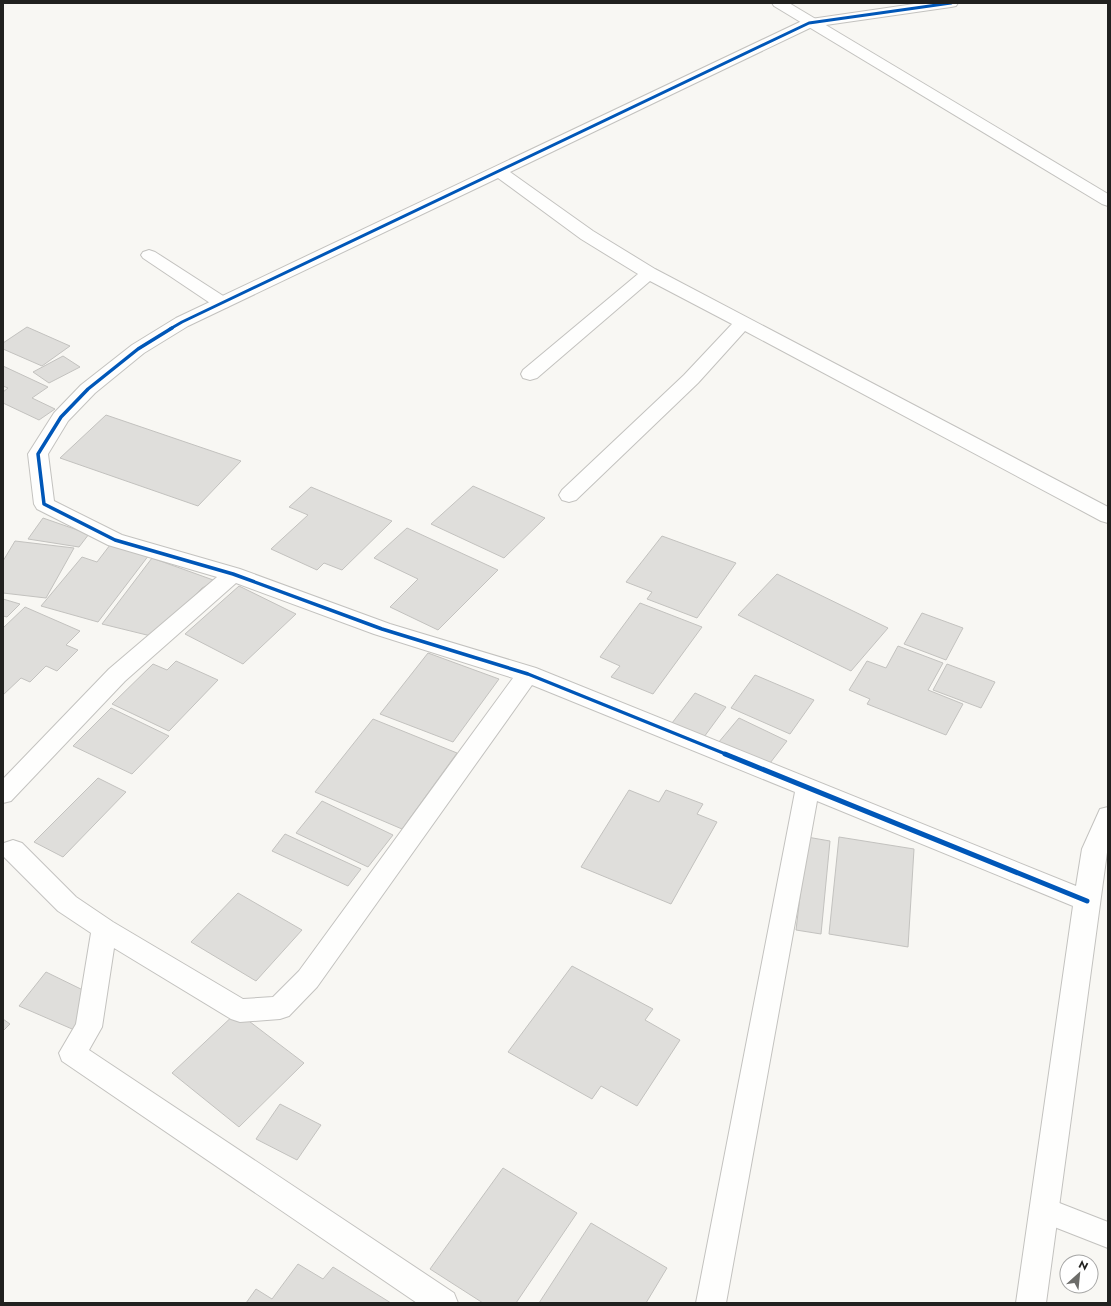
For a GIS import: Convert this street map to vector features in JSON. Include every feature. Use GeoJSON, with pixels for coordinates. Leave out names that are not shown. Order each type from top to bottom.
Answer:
{"type":"FeatureCollection","features":[{"type":"Feature","properties":{"kind":"street"},"geometry":{"type":"LineString","coordinates":[[778,3],[809,23],[1108,201]]}},
{"type":"Feature","properties":{"kind":"street"},"geometry":{"type":"LineString","coordinates":[[951,3],[809,23],[182,322],[138,349],[88,389],[61,417],[38,454],[44,504],[115,540],[233,574],[382,629],[528,674],[807,789],[1087,901]]}},
{"type":"Feature","properties":{"kind":"street"},"geometry":{"type":"LineString","coordinates":[[499,171],[587,235],[649,273],[742,324],[1108,516]]}},
{"type":"Feature","properties":{"kind":"street"},"geometry":{"type":"LineString","coordinates":[[530,374],[649,273]]}},
{"type":"Feature","properties":{"kind":"street"},"geometry":{"type":"LineString","coordinates":[[569,495],[691,379],[742,324]]}},
{"type":"Feature","properties":{"kind":"street"},"geometry":{"type":"LineString","coordinates":[[3,794],[117,675],[233,574]]}},
{"type":"Feature","properties":{"kind":"street"},"geometry":{"type":"LineString","coordinates":[[13,850],[67,904],[104,929],[240,1011],[280,1008],[308,979],[528,674]]}},
{"type":"Feature","properties":{"kind":"street"},"geometry":{"type":"LineString","coordinates":[[712,1303],[807,789]]}},
{"type":"Feature","properties":{"kind":"street"},"geometry":{"type":"LineString","coordinates":[[1031,1303],[1094,849],[1107,821]]}},
{"type":"Feature","properties":{"kind":"street"},"geometry":{"type":"LineString","coordinates":[[104,929],[89,1027],[72,1053],[443,1303]]}},
{"type":"Feature","properties":{"kind":"lane"},"geometry":{"type":"LineString","coordinates":[[149,255],[222,303]]}},
{"type":"Feature","properties":{"kind":"lane"},"geometry":{"type":"LineString","coordinates":[[1044,1210],[1108,1235]]}},
{"type":"Feature","properties":{"kind":"building"},"geometry":{"type":"Polygon","coordinates":[[[27,327],[70,346],[42,366],[3,349],[3,343],[27,327]]]}},
{"type":"Feature","properties":{"kind":"building"},"geometry":{"type":"Polygon","coordinates":[[[63,356],[80,367],[49,383],[33,372],[63,356]]]}},
{"type":"Feature","properties":{"kind":"building"},"geometry":{"type":"Polygon","coordinates":[[[3,366],[48,387],[32,398],[55,409],[39,420],[3,403],[3,392],[8,388],[3,386],[3,366]]]}},
{"type":"Feature","properties":{"kind":"building"},"geometry":{"type":"Polygon","coordinates":[[[106,415],[241,461],[198,506],[60,458],[106,415]]]}},
{"type":"Feature","properties":{"kind":"building"},"geometry":{"type":"Polygon","coordinates":[[[473,486],[545,518],[504,558],[431,524],[473,486]]]}},
{"type":"Feature","properties":{"kind":"building"},"geometry":{"type":"Polygon","coordinates":[[[311,487],[392,521],[342,570],[324,563],[317,570],[271,549],[308,515],[289,507],[311,487]]]}},
{"type":"Feature","properties":{"kind":"building"},"geometry":{"type":"Polygon","coordinates":[[[43,518],[89,534],[79,547],[28,539],[43,518]]]}},
{"type":"Feature","properties":{"kind":"building"},"geometry":{"type":"Polygon","coordinates":[[[407,528],[498,570],[438,630],[390,607],[418,579],[374,558],[407,528]]]}},
{"type":"Feature","properties":{"kind":"building"},"geometry":{"type":"Polygon","coordinates":[[[662,536],[736,563],[697,618],[647,599],[652,592],[626,582],[662,536]]]}},
{"type":"Feature","properties":{"kind":"building"},"geometry":{"type":"Polygon","coordinates":[[[15,541],[74,548],[46,598],[3,593],[3,561],[15,541]]]}},
{"type":"Feature","properties":{"kind":"building"},"geometry":{"type":"Polygon","coordinates":[[[110,545],[149,555],[98,622],[41,606],[82,557],[97,562],[110,545]]]}},
{"type":"Feature","properties":{"kind":"building"},"geometry":{"type":"Polygon","coordinates":[[[152,558],[216,581],[202,588],[155,637],[102,624],[152,558]]]}},
{"type":"Feature","properties":{"kind":"building"},"geometry":{"type":"Polygon","coordinates":[[[777,574],[888,628],[851,671],[738,615],[777,574]]]}},
{"type":"Feature","properties":{"kind":"building"},"geometry":{"type":"Polygon","coordinates":[[[239,586],[296,614],[243,664],[185,634],[239,586]]]}},
{"type":"Feature","properties":{"kind":"building"},"geometry":{"type":"Polygon","coordinates":[[[3,599],[20,604],[7,617],[3,616],[3,599]]]}},
{"type":"Feature","properties":{"kind":"building"},"geometry":{"type":"Polygon","coordinates":[[[640,603],[702,627],[653,694],[611,677],[620,666],[600,657],[640,603]]]}},
{"type":"Feature","properties":{"kind":"building"},"geometry":{"type":"Polygon","coordinates":[[[25,607],[80,631],[66,645],[78,650],[57,671],[46,666],[30,682],[21,678],[3,695],[3,628],[25,607]]]}},
{"type":"Feature","properties":{"kind":"building"},"geometry":{"type":"Polygon","coordinates":[[[922,613],[963,628],[946,660],[904,644],[922,613]]]}},
{"type":"Feature","properties":{"kind":"building"},"geometry":{"type":"Polygon","coordinates":[[[898,646],[943,663],[928,690],[963,704],[946,735],[867,704],[870,699],[849,690],[867,661],[886,668],[898,646]]]}},
{"type":"Feature","properties":{"kind":"building"},"geometry":{"type":"Polygon","coordinates":[[[428,653],[499,679],[453,742],[380,714],[428,653]]]}},
{"type":"Feature","properties":{"kind":"building"},"geometry":{"type":"Polygon","coordinates":[[[176,661],[218,680],[169,731],[112,704],[153,664],[167,670],[176,661]]]}},
{"type":"Feature","properties":{"kind":"building"},"geometry":{"type":"Polygon","coordinates":[[[947,664],[995,682],[981,708],[933,690],[947,664]]]}},
{"type":"Feature","properties":{"kind":"building"},"geometry":{"type":"Polygon","coordinates":[[[755,675],[814,700],[790,734],[731,708],[755,675]]]}},
{"type":"Feature","properties":{"kind":"building"},"geometry":{"type":"Polygon","coordinates":[[[695,693],[726,707],[704,737],[672,723],[695,693]]]}},
{"type":"Feature","properties":{"kind":"building"},"geometry":{"type":"Polygon","coordinates":[[[111,708],[169,736],[132,774],[73,746],[111,708]]]}},
{"type":"Feature","properties":{"kind":"building"},"geometry":{"type":"Polygon","coordinates":[[[739,718],[787,741],[767,767],[718,743],[739,718]]]}},
{"type":"Feature","properties":{"kind":"building"},"geometry":{"type":"Polygon","coordinates":[[[373,719],[457,753],[402,829],[315,792],[373,719]]]}},
{"type":"Feature","properties":{"kind":"building"},"geometry":{"type":"Polygon","coordinates":[[[98,778],[126,792],[63,857],[34,842],[98,778]]]}},
{"type":"Feature","properties":{"kind":"building"},"geometry":{"type":"Polygon","coordinates":[[[629,790],[659,802],[666,790],[703,804],[697,814],[717,822],[671,904],[581,867],[629,790]]]}},
{"type":"Feature","properties":{"kind":"building"},"geometry":{"type":"Polygon","coordinates":[[[322,801],[393,835],[368,867],[296,833],[322,801]]]}},
{"type":"Feature","properties":{"kind":"building"},"geometry":{"type":"Polygon","coordinates":[[[285,834],[361,869],[348,886],[272,851],[285,834]]]}},
{"type":"Feature","properties":{"kind":"building"},"geometry":{"type":"Polygon","coordinates":[[[807,837],[830,841],[821,934],[796,930],[807,837]]]}},
{"type":"Feature","properties":{"kind":"building"},"geometry":{"type":"Polygon","coordinates":[[[839,837],[914,849],[908,947],[829,934],[839,837]]]}},
{"type":"Feature","properties":{"kind":"building"},"geometry":{"type":"Polygon","coordinates":[[[238,893],[302,930],[256,981],[191,942],[238,893]]]}},
{"type":"Feature","properties":{"kind":"building"},"geometry":{"type":"Polygon","coordinates":[[[572,966],[653,1009],[645,1020],[680,1040],[637,1106],[601,1086],[592,1099],[508,1052],[572,966]]]}},
{"type":"Feature","properties":{"kind":"building"},"geometry":{"type":"Polygon","coordinates":[[[46,972],[89,993],[79,1032],[19,1006],[46,972]]]}},
{"type":"Feature","properties":{"kind":"building"},"geometry":{"type":"Polygon","coordinates":[[[237,1012],[304,1063],[239,1127],[172,1073],[237,1012]]]}},
{"type":"Feature","properties":{"kind":"building"},"geometry":{"type":"Polygon","coordinates":[[[3,1019],[10,1024],[3,1031],[3,1019]]]}},
{"type":"Feature","properties":{"kind":"building"},"geometry":{"type":"Polygon","coordinates":[[[280,1104],[321,1125],[297,1160],[256,1139],[280,1104]]]}},
{"type":"Feature","properties":{"kind":"building"},"geometry":{"type":"Polygon","coordinates":[[[503,1168],[577,1213],[516,1303],[483,1303],[430,1269],[503,1168]]]}},
{"type":"Feature","properties":{"kind":"building"},"geometry":{"type":"Polygon","coordinates":[[[591,1223],[667,1268],[646,1303],[539,1303],[591,1223]]]}},
{"type":"Feature","properties":{"kind":"building"},"geometry":{"type":"Polygon","coordinates":[[[298,1264],[323,1279],[333,1267],[391,1303],[246,1303],[256,1289],[272,1299],[298,1264]]]}},
{"type":"Feature","properties":{"kind":"cycle path"},"geometry":{"type":"LineString","coordinates":[[951,3],[809,23],[182,322],[138,349],[88,389],[61,417],[38,454],[44,504],[115,540],[233,574],[382,629],[528,674],[1087,901]]}}]}
